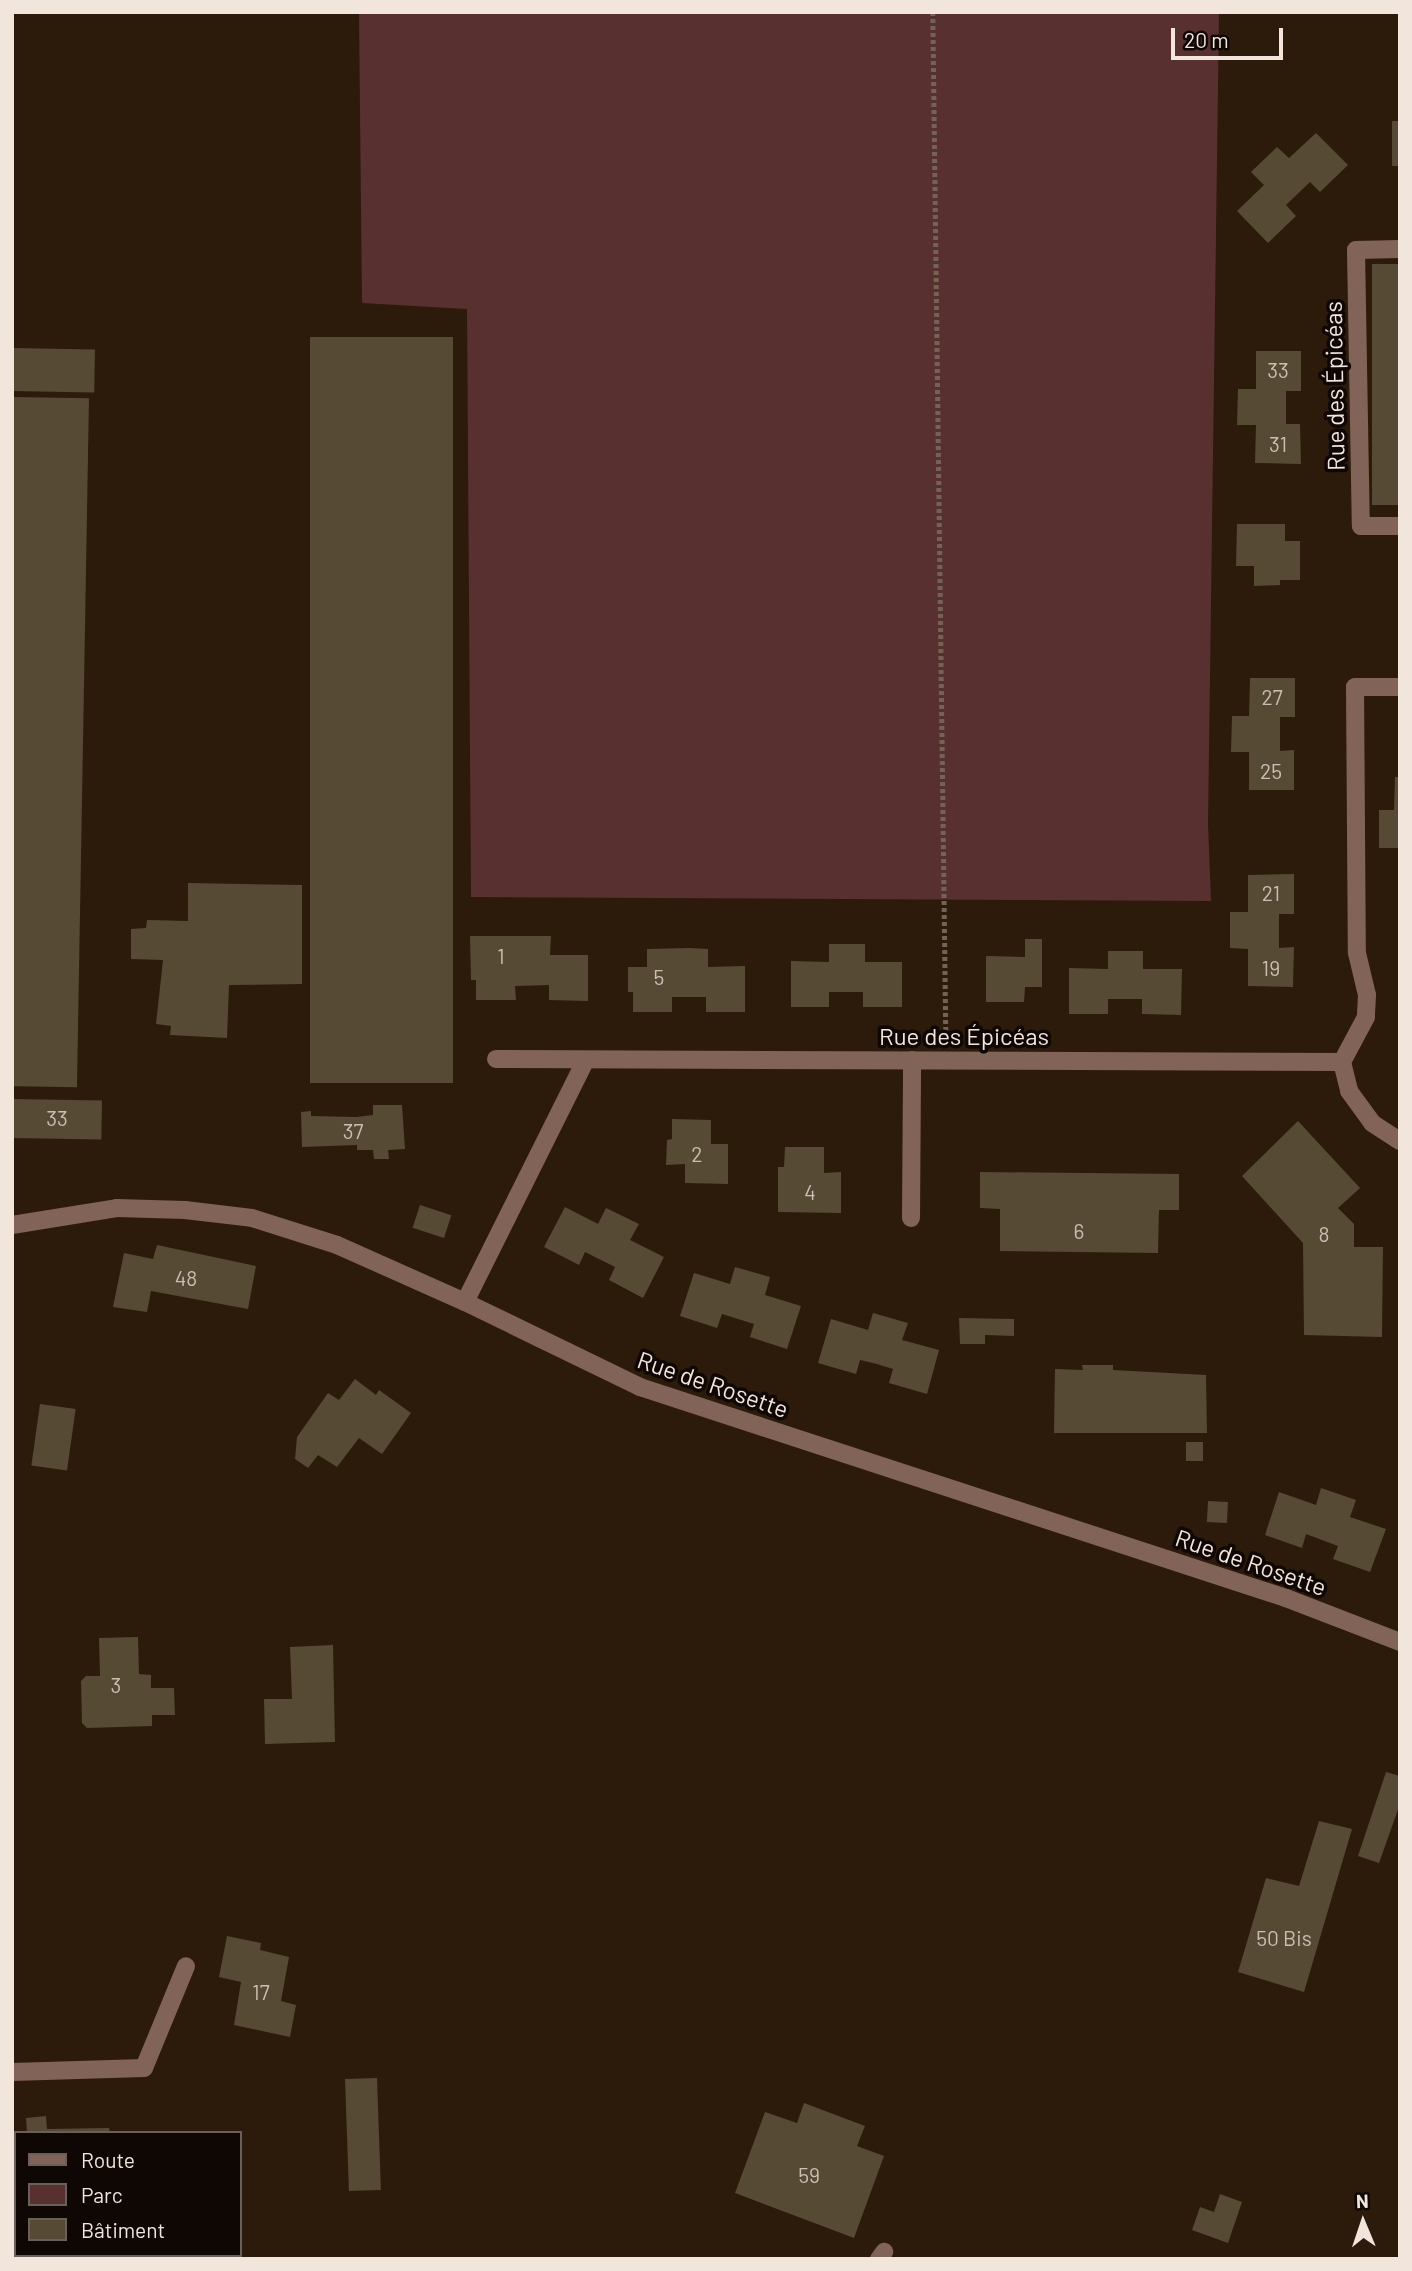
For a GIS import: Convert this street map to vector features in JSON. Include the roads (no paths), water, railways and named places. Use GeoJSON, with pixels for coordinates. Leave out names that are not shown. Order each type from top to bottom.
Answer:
{"type":"FeatureCollection","features":[{"type":"Feature","properties":{"kind":"street","name":"Rue des Épicéas"},"geometry":{"type":"LineString","coordinates":[[1400,249],[1356,250],[1362,526],[1400,526]]}},
{"type":"Feature","properties":{"kind":"street"},"geometry":{"type":"LineString","coordinates":[[1400,687],[1355,687],[1357,953],[1367,995],[1366,1017],[1342,1062],[1349,1091],[1372,1123],[1400,1141]]}},
{"type":"Feature","properties":{"kind":"street","name":"Rue des Épicéas"},"geometry":{"type":"LineString","coordinates":[[496,1059],[1342,1062]]}},
{"type":"Feature","properties":{"kind":"street"},"geometry":{"type":"LineString","coordinates":[[911,1218],[912,1060]]}},
{"type":"Feature","properties":{"kind":"street"},"geometry":{"type":"LineString","coordinates":[[465,1303],[585,1061]]}},
{"type":"Feature","properties":{"kind":"street","name":"Rue de Rosette"},"geometry":{"type":"LineString","coordinates":[[12,1225],[117,1208],[185,1210],[252,1218],[337,1245],[640,1387],[1286,1598],[1400,1642]]}},
{"type":"Feature","properties":{"kind":"street"},"geometry":{"type":"LineString","coordinates":[[12,2072],[144,2068],[186,1966]]}}]}
